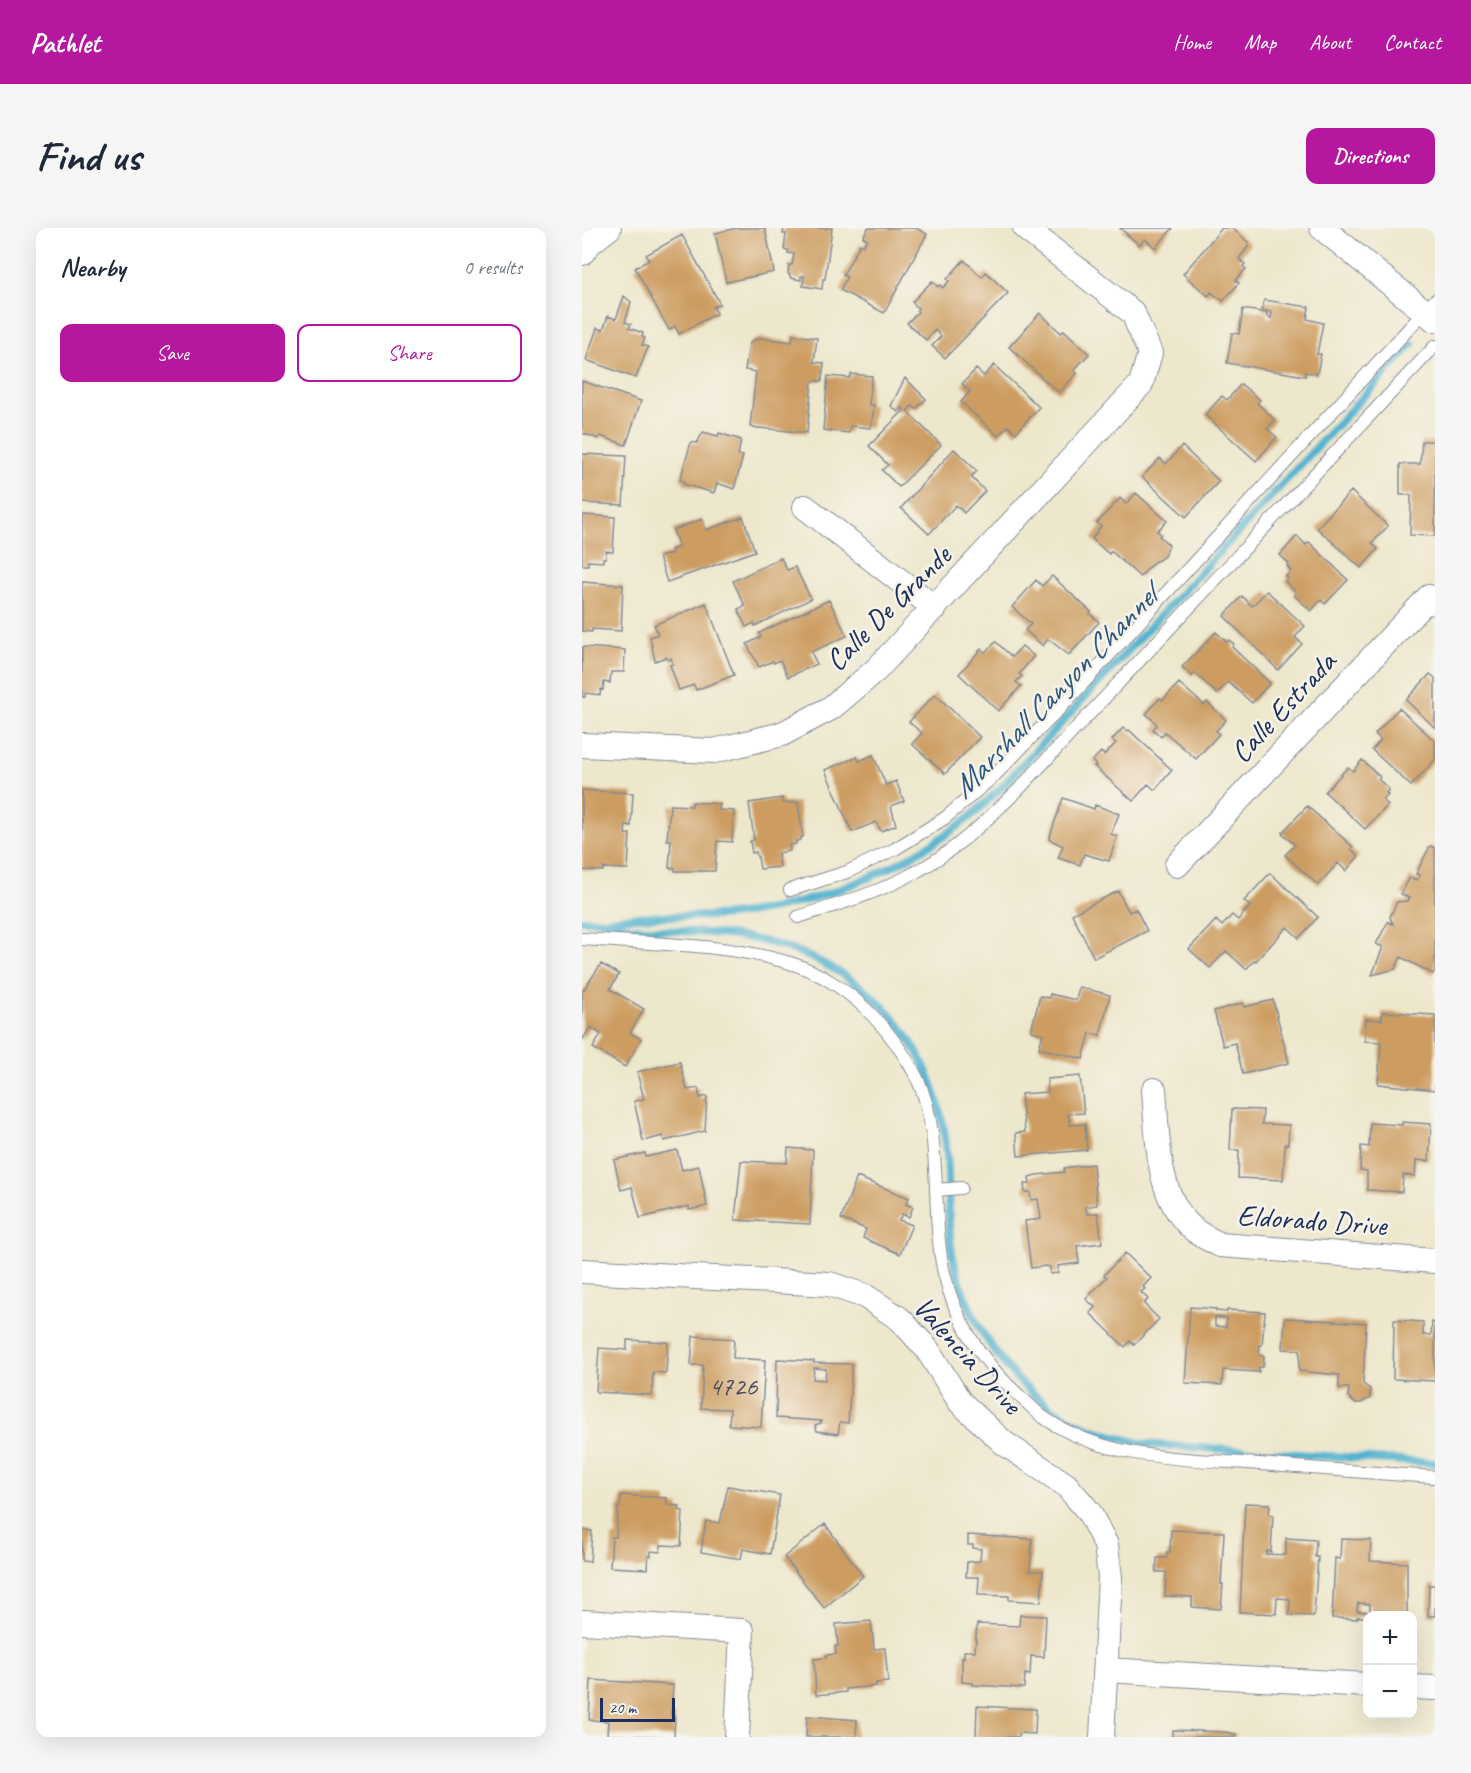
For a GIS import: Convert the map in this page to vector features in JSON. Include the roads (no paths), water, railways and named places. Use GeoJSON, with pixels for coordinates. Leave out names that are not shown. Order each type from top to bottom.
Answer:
{"type":"FeatureCollection","features":[{"type":"Feature","properties":{"kind":"street","name":"Calle De Grande"},"geometry":{"type":"LineString","coordinates":[[582,745],[714,751],[782,734],[831,708],[876,670],[1141,384],[1150,353],[1132,313],[1025,228]]}},
{"type":"Feature","properties":{"kind":"street"},"geometry":{"type":"LineString","coordinates":[[1322,228],[1432,310]]}},
{"type":"Feature","properties":{"kind":"street"},"geometry":{"type":"LineString","coordinates":[[805,507],[935,608]]}},
{"type":"Feature","properties":{"kind":"street","name":"Calle Estrada"},"geometry":{"type":"LineString","coordinates":[[1178,865],[1429,597],[1435,603]]}},
{"type":"Feature","properties":{"kind":"street","name":"Eldorado Drive"},"geometry":{"type":"LineString","coordinates":[[1154,1090],[1160,1161],[1172,1205],[1193,1230],[1220,1245],[1435,1261]]}},
{"type":"Feature","properties":{"kind":"street","name":"Valencia Drive"},"geometry":{"type":"LineString","coordinates":[[582,1271],[829,1284],[865,1296],[900,1319],[927,1349],[960,1402],[1004,1443],[1066,1485],[1089,1512],[1106,1545],[1110,1577],[1102,1737]]}},
{"type":"Feature","properties":{"kind":"street"},"geometry":{"type":"LineString","coordinates":[[582,1622],[742,1631],[737,1737]]}},
{"type":"Feature","properties":{"kind":"street"},"geometry":{"type":"LineString","coordinates":[[1106,1670],[1363,1685]]}},
{"type":"Feature","properties":{"kind":"street"},"geometry":{"type":"LineString","coordinates":[[1417,1687],[1435,1689]]}},
{"type":"Feature","properties":{"kind":"lane"},"geometry":{"type":"LineString","coordinates":[[790,890],[847,872],[895,849],[945,818],[993,777],[1067,701],[1432,310]]}},
{"type":"Feature","properties":{"kind":"lane"},"geometry":{"type":"LineString","coordinates":[[798,917],[857,898],[914,874],[951,850],[981,826],[1435,346]]}},
{"type":"Feature","properties":{"kind":"lane"},"geometry":{"type":"LineString","coordinates":[[582,939],[745,951],[794,964],[829,980],[864,1007],[893,1037],[918,1079],[928,1112],[933,1149],[938,1236],[951,1297],[984,1359],[1008,1386],[1046,1419],[1076,1435],[1110,1448],[1165,1457],[1435,1477]]}},
{"type":"Feature","properties":{"kind":"lane"},"geometry":{"type":"LineString","coordinates":[[936,1190],[961,1188]]}},
{"type":"Feature","properties":{"kind":"waterway","name":"Marshall Canyon Channel"},"geometry":{"type":"LineString","coordinates":[[607,921],[653,916],[730,915],[794,904],[888,869],[945,835],[971,816],[1001,788],[1412,344]]}},
{"type":"Feature","properties":{"kind":"waterway","name":"Marshall Canyon Channel"},"geometry":{"type":"LineString","coordinates":[[582,920],[605,921],[628,928],[739,936],[781,946],[832,968],[860,986],[884,1008],[904,1032],[933,1088],[942,1120],[947,1154],[949,1220],[953,1258],[970,1307],[982,1331],[1012,1373],[1052,1408],[1091,1428],[1143,1444],[1435,1463]]}}]}
